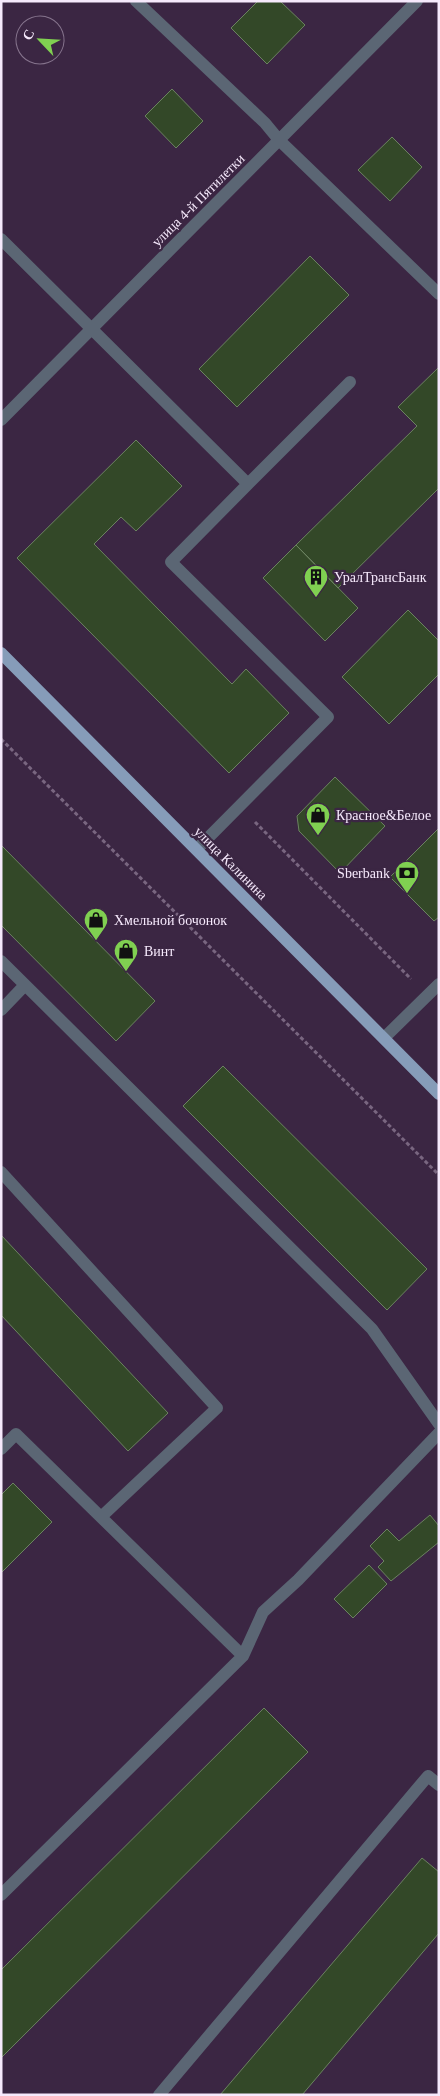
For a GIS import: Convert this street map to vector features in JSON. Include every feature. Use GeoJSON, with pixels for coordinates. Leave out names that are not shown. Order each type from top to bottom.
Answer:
{"type":"FeatureCollection","features":[{"type":"Feature","properties":{"kind":"main road","name":"улица Калинина"},"geometry":{"type":"LineString","coordinates":[[1,654],[439,1094]]}},
{"type":"Feature","properties":{"kind":"street"},"geometry":{"type":"LineString","coordinates":[[136,1],[265,123],[279,140],[439,294]]}},
{"type":"Feature","properties":{"kind":"street","name":"улица 4-й Пятилетки"},"geometry":{"type":"LineString","coordinates":[[1,420],[417,1]]}},
{"type":"Feature","properties":{"kind":"street"},"geometry":{"type":"LineString","coordinates":[[1,239],[248,484]]}},
{"type":"Feature","properties":{"kind":"street"},"geometry":{"type":"LineString","coordinates":[[196,850],[328,716],[171,562],[350,382]]}},
{"type":"Feature","properties":{"kind":"street"},"geometry":{"type":"LineString","coordinates":[[1,961],[372,1329],[439,1424]]}},
{"type":"Feature","properties":{"kind":"street"},"geometry":{"type":"LineString","coordinates":[[384,1038],[439,984]]}},
{"type":"Feature","properties":{"kind":"street"},"geometry":{"type":"LineString","coordinates":[[1,1010],[26,985]]}},
{"type":"Feature","properties":{"kind":"street"},"geometry":{"type":"LineString","coordinates":[[1,1172],[217,1408],[101,1517]]}},
{"type":"Feature","properties":{"kind":"street"},"geometry":{"type":"LineString","coordinates":[[1,1895],[243,1656],[263,1612],[298,1580],[439,1433]]}},
{"type":"Feature","properties":{"kind":"street"},"geometry":{"type":"LineString","coordinates":[[1,1449],[16,1434],[243,1656]]}},
{"type":"Feature","properties":{"kind":"street"},"geometry":{"type":"LineString","coordinates":[[159,2095],[428,1776],[439,1785]]}},
{"type":"Feature","properties":{"kind":"path"},"geometry":{"type":"LineString","coordinates":[[1,739],[439,1175]]}},
{"type":"Feature","properties":{"kind":"path"},"geometry":{"type":"LineString","coordinates":[[239,806],[428,995]]}},
{"type":"Feature","properties":{"kind":"building"},"geometry":{"type":"Polygon","coordinates":[[[258,1],[280,1],[305,25],[267,64],[231,28],[258,1]]]}},
{"type":"Feature","properties":{"kind":"building"},"geometry":{"type":"Polygon","coordinates":[[[172,89],[203,121],[176,148],[145,116],[172,89]]]}},
{"type":"Feature","properties":{"kind":"building"},"geometry":{"type":"Polygon","coordinates":[[[392,137],[422,167],[390,201],[358,170],[392,137]]]}},
{"type":"Feature","properties":{"kind":"building"},"geometry":{"type":"Polygon","coordinates":[[[310,256],[349,295],[237,407],[199,369],[310,256]]]}},
{"type":"Feature","properties":{"kind":"building"},"geometry":{"type":"Polygon","coordinates":[[[439,367],[439,488],[338,588],[296,545],[417,426],[398,407],[439,367]]]}},
{"type":"Feature","properties":{"kind":"building"},"geometry":{"type":"Polygon","coordinates":[[[136,440],[182,486],[136,531],[121,517],[94,544],[232,684],[246,669],[289,713],[229,773],[17,558],[136,440]]]}},
{"type":"Feature","properties":{"kind":"building","name":"УралТрансБанк"},"geometry":{"type":"Polygon","coordinates":[[[296,545],[358,608],[325,641],[263,578],[296,545]]]}},
{"type":"Feature","properties":{"kind":"building"},"geometry":{"type":"Polygon","coordinates":[[[408,610],[439,641],[439,674],[389,724],[342,677],[408,610]]]}},
{"type":"Feature","properties":{"kind":"building"},"geometry":{"type":"Polygon","coordinates":[[[335,777],[385,826],[340,873],[299,831],[297,816],[335,777]]]}},
{"type":"Feature","properties":{"kind":"building"},"geometry":{"type":"Polygon","coordinates":[[[439,828],[439,917],[434,921],[390,877],[439,828]]]}},
{"type":"Feature","properties":{"kind":"building"},"geometry":{"type":"Polygon","coordinates":[[[1,845],[155,1001],[116,1041],[1,925],[1,845]]]}},
{"type":"Feature","properties":{"kind":"building"},"geometry":{"type":"Polygon","coordinates":[[[223,1066],[427,1269],[387,1310],[183,1106],[223,1066]]]}},
{"type":"Feature","properties":{"kind":"building"},"geometry":{"type":"Polygon","coordinates":[[[1,1235],[168,1413],[128,1451],[1,1315],[1,1235]]]}},
{"type":"Feature","properties":{"kind":"building"},"geometry":{"type":"Polygon","coordinates":[[[13,1483],[52,1522],[1,1573],[1,1495],[13,1483]]]}},
{"type":"Feature","properties":{"kind":"building"},"geometry":{"type":"Polygon","coordinates":[[[430,1515],[439,1526],[439,1542],[391,1581],[378,1567],[384,1561],[370,1546],[387,1529],[399,1541],[430,1515]]]}},
{"type":"Feature","properties":{"kind":"building"},"geometry":{"type":"Polygon","coordinates":[[[369,1565],[387,1584],[353,1618],[334,1599],[369,1565]]]}},
{"type":"Feature","properties":{"kind":"building"},"geometry":{"type":"Polygon","coordinates":[[[264,1708],[308,1752],[1,2058],[1,1970],[264,1708]]]}},
{"type":"Feature","properties":{"kind":"building"},"geometry":{"type":"Polygon","coordinates":[[[422,1858],[439,1872],[439,1933],[302,2095],[220,2095],[422,1858]]]}},
{"type":"Feature","properties":{"kind":"place","name":"УралТрансБанк"},"geometry":{"type":"Point","coordinates":[316,598]}},
{"type":"Feature","properties":{"kind":"place","name":"Красное&Белое"},"geometry":{"type":"Point","coordinates":[318,836]}},
{"type":"Feature","properties":{"kind":"place","name":"Sberbank"},"geometry":{"type":"Point","coordinates":[407,894]}},
{"type":"Feature","properties":{"kind":"place","name":"Хмельной бочонок"},"geometry":{"type":"Point","coordinates":[96,941]}},
{"type":"Feature","properties":{"kind":"place","name":"Винт"},"geometry":{"type":"Point","coordinates":[126,972]}}]}
